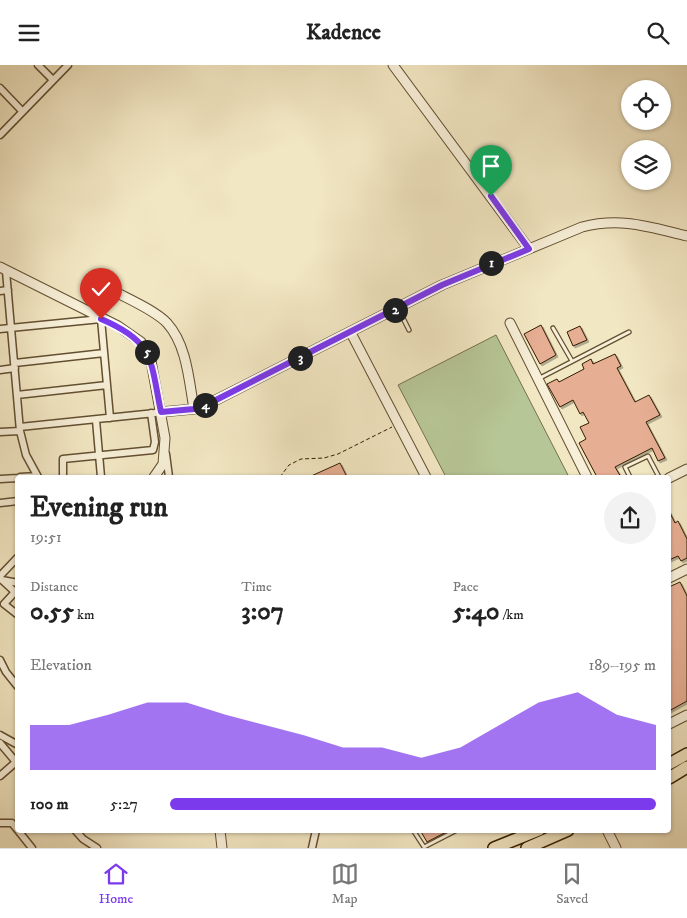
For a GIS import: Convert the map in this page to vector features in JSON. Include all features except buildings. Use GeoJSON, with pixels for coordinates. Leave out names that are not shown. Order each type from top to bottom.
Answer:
{"type":"FeatureCollection","features":[{"type":"Feature","properties":{"kind":"highway"},"geometry":{"type":"LineString","coordinates":[[671,763],[687,754]]}},
{"type":"Feature","properties":{"kind":"highway"},"geometry":{"type":"LineString","coordinates":[[671,777],[687,767]]}},
{"type":"Feature","properties":{"kind":"highway"},"geometry":{"type":"LineString","coordinates":[[494,848],[532,833]]}},
{"type":"Feature","properties":{"kind":"highway"},"geometry":{"type":"LineString","coordinates":[[527,848],[561,833]]}},
{"type":"Feature","properties":{"kind":"street"},"geometry":{"type":"LineString","coordinates":[[38,65],[53,80]]}},
{"type":"Feature","properties":{"kind":"street"},"geometry":{"type":"LineString","coordinates":[[0,135],[68,65]]}},
{"type":"Feature","properties":{"kind":"street"},"geometry":{"type":"LineString","coordinates":[[393,65],[529,249]]}},
{"type":"Feature","properties":{"kind":"street"},"geometry":{"type":"LineString","coordinates":[[0,89],[22,111]]}},
{"type":"Feature","properties":{"kind":"street"},"geometry":{"type":"LineString","coordinates":[[0,432],[194,409],[214,401],[351,333],[463,275],[582,227],[603,222],[628,223],[687,237]]}},
{"type":"Feature","properties":{"kind":"street"},"geometry":{"type":"LineString","coordinates":[[3,269],[8,290],[20,429],[26,455],[37,475]]}},
{"type":"Feature","properties":{"kind":"street"},"geometry":{"type":"LineString","coordinates":[[3,269],[130,333],[141,342],[151,361],[161,412],[169,475]]}},
{"type":"Feature","properties":{"kind":"street"},"geometry":{"type":"LineString","coordinates":[[110,289],[167,323],[179,341],[185,359],[194,409]]}},
{"type":"Feature","properties":{"kind":"street"},"geometry":{"type":"LineString","coordinates":[[0,291],[8,290]]}},
{"type":"Feature","properties":{"kind":"street"},"geometry":{"type":"LineString","coordinates":[[0,329],[101,319]]}},
{"type":"Feature","properties":{"kind":"street"},"geometry":{"type":"LineString","coordinates":[[101,319],[110,418]]}},
{"type":"Feature","properties":{"kind":"street"},"geometry":{"type":"LineString","coordinates":[[510,323],[586,475]]}},
{"type":"Feature","properties":{"kind":"street"},"geometry":{"type":"LineString","coordinates":[[351,333],[425,475]]}},
{"type":"Feature","properties":{"kind":"street"},"geometry":{"type":"LineString","coordinates":[[0,370],[15,365],[104,353]]}},
{"type":"Feature","properties":{"kind":"street"},"geometry":{"type":"LineString","coordinates":[[17,395],[107,385]]}},
{"type":"Feature","properties":{"kind":"street"},"geometry":{"type":"LineString","coordinates":[[63,475],[63,459],[153,450],[155,442],[151,413]]}},
{"type":"Feature","properties":{"kind":"street"},"geometry":{"type":"LineString","coordinates":[[96,420],[101,475]]}},
{"type":"Feature","properties":{"kind":"street"},"geometry":{"type":"LineString","coordinates":[[155,475],[163,464],[165,453]]}},
{"type":"Feature","properties":{"kind":"street"},"geometry":{"type":"LineString","coordinates":[[671,477],[687,469]]}},
{"type":"Feature","properties":{"kind":"street"},"geometry":{"type":"LineString","coordinates":[[0,479],[15,478]]}},
{"type":"Feature","properties":{"kind":"street"},"geometry":{"type":"LineString","coordinates":[[0,503],[15,501]]}},
{"type":"Feature","properties":{"kind":"street"},"geometry":{"type":"LineString","coordinates":[[1,579],[15,561]]}},
{"type":"Feature","properties":{"kind":"street"},"geometry":{"type":"LineString","coordinates":[[671,577],[687,569]]}},
{"type":"Feature","properties":{"kind":"street"},"geometry":{"type":"LineString","coordinates":[[1,579],[15,582]]}},
{"type":"Feature","properties":{"kind":"street"},"geometry":{"type":"LineString","coordinates":[[1,579],[15,592]]}},
{"type":"Feature","properties":{"kind":"street"},"geometry":{"type":"LineString","coordinates":[[15,594],[2,605],[15,613]]}},
{"type":"Feature","properties":{"kind":"street"},"geometry":{"type":"LineString","coordinates":[[0,660],[15,682]]}},
{"type":"Feature","properties":{"kind":"street"},"geometry":{"type":"LineString","coordinates":[[671,723],[687,715]]}},
{"type":"Feature","properties":{"kind":"street"},"geometry":{"type":"LineString","coordinates":[[0,735],[15,743]]}},
{"type":"Feature","properties":{"kind":"street"},"geometry":{"type":"LineString","coordinates":[[0,743],[15,761]]}},
{"type":"Feature","properties":{"kind":"street"},"geometry":{"type":"LineString","coordinates":[[0,776],[15,765]]}},
{"type":"Feature","properties":{"kind":"street"},"geometry":{"type":"LineString","coordinates":[[0,823],[12,823],[15,827]]}},
{"type":"Feature","properties":{"kind":"street"},"geometry":{"type":"LineString","coordinates":[[19,833],[28,846]]}},
{"type":"Feature","properties":{"kind":"street"},"geometry":{"type":"LineString","coordinates":[[78,833],[97,848]]}},
{"type":"Feature","properties":{"kind":"street"},"geometry":{"type":"LineString","coordinates":[[220,833],[222,848]]}},
{"type":"Feature","properties":{"kind":"street"},"geometry":{"type":"LineString","coordinates":[[312,848],[315,833]]}},
{"type":"Feature","properties":{"kind":"street"},"geometry":{"type":"LineString","coordinates":[[608,833],[616,848]]}},
{"type":"Feature","properties":{"kind":"lane"},"geometry":{"type":"LineString","coordinates":[[398,308],[409,329]]}},
{"type":"Feature","properties":{"kind":"lane"},"geometry":{"type":"LineString","coordinates":[[553,327],[572,361]]}},
{"type":"Feature","properties":{"kind":"lane"},"geometry":{"type":"LineString","coordinates":[[538,379],[629,332]]}},
{"type":"Feature","properties":{"kind":"lane"},"geometry":{"type":"LineString","coordinates":[[629,475],[626,467],[648,456],[658,475]]}},
{"type":"Feature","properties":{"kind":"lane"},"geometry":{"type":"LineString","coordinates":[[415,833],[424,847],[456,833]]}},
{"type":"Feature","properties":{"kind":"path"},"geometry":{"type":"LineString","coordinates":[[282,475],[289,465],[301,459],[324,458],[338,454],[398,424]]}},
{"type":"Feature","properties":{"kind":"green space"},"geometry":{"type":"Polygon","coordinates":[[[496,335],[568,475],[445,475],[398,385],[496,335]]]}},
{"type":"Feature","properties":{"kind":"route"},"geometry":{"type":"LineString","coordinates":[[101,319],[118,326],[141,342],[151,361],[161,412],[194,409],[214,401],[351,333],[442,285],[491,263],[529,249],[491,196]]}}]}
